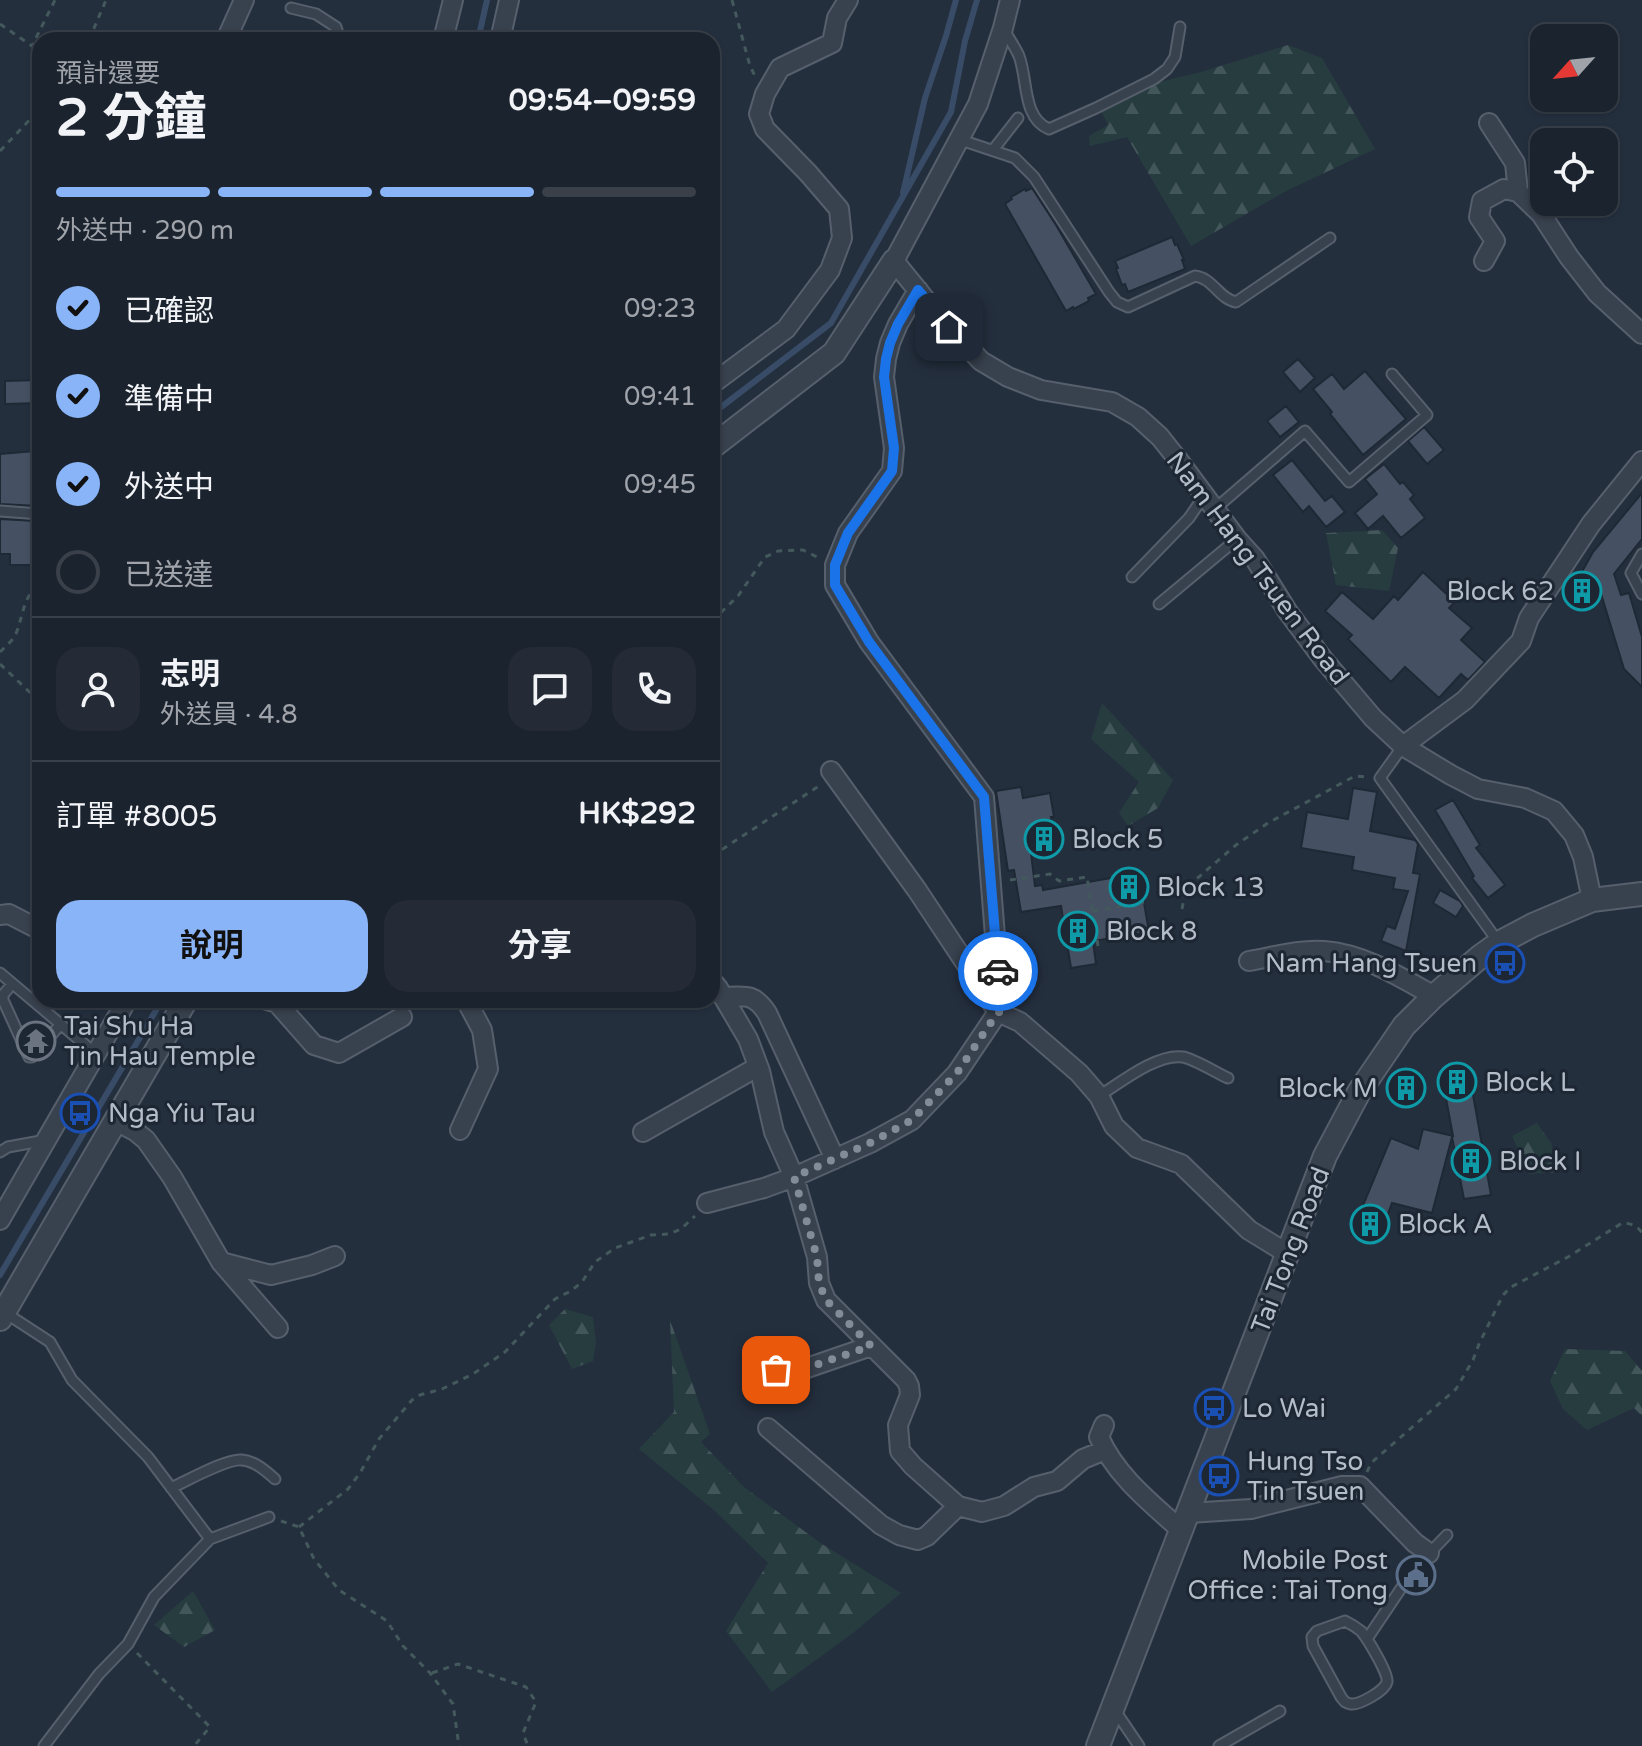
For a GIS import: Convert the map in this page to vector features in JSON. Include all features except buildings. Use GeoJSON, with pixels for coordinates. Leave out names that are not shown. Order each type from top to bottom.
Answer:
{"type":"FeatureCollection","features":[{"type":"Feature","properties":{"kind":"street"},"geometry":{"type":"LineString","coordinates":[[230,32],[244,0]]}},
{"type":"Feature","properties":{"kind":"street"},"geometry":{"type":"LineString","coordinates":[[445,32],[453,0]]}},
{"type":"Feature","properties":{"kind":"street"},"geometry":{"type":"LineString","coordinates":[[502,32],[509,0]]}},
{"type":"Feature","properties":{"kind":"street"},"geometry":{"type":"LineString","coordinates":[[720,378],[786,329],[830,270],[842,238],[839,209],[765,129],[759,114],[765,94],[780,68],[832,43],[837,18],[848,0]]}},
{"type":"Feature","properties":{"kind":"street"},"geometry":{"type":"LineString","coordinates":[[720,441],[834,353],[894,261],[978,104],[1010,0]]}},
{"type":"Feature","properties":{"kind":"street"},"geometry":{"type":"LineString","coordinates":[[1489,123],[1515,163],[1518,192]]}},
{"type":"Feature","properties":{"kind":"street"},"geometry":{"type":"LineString","coordinates":[[1484,261],[1495,241],[1479,217],[1482,201],[1504,189],[1518,192],[1541,214],[1597,293],[1642,334]]}},
{"type":"Feature","properties":{"kind":"street","name":"Nam Hang Tsuen Road"},"geometry":{"type":"LineString","coordinates":[[894,261],[981,361],[1008,377],[1041,390],[1112,402],[1138,417],[1160,437],[1255,559],[1288,612],[1323,659],[1373,718],[1403,746],[1478,789],[1525,798],[1554,811],[1574,835],[1583,857],[1592,900]]}},
{"type":"Feature","properties":{"kind":"street"},"geometry":{"type":"LineString","coordinates":[[707,1203],[794,1177],[870,1143],[912,1120],[957,1073],[1000,1012],[984,797],[869,642],[835,585],[835,565],[848,533],[892,471],[894,448],[884,377],[886,359],[898,324],[918,290]]}},
{"type":"Feature","properties":{"kind":"street"},"geometry":{"type":"LineString","coordinates":[[1403,746],[1465,700],[1521,641],[1529,618],[1591,524],[1642,461]]}},
{"type":"Feature","properties":{"kind":"street"},"geometry":{"type":"LineString","coordinates":[[831,771],[1000,1012],[1020,1022],[1079,1073],[1099,1096],[1114,1126],[1137,1148],[1181,1164],[1249,1230],[1288,1254]]}},
{"type":"Feature","properties":{"kind":"street","name":"Tai Tong Road"},"geometry":{"type":"LineString","coordinates":[[1098,1746],[1325,1156],[1359,1092],[1404,1026],[1434,996],[1499,943],[1592,900],[1642,894]]}},
{"type":"Feature","properties":{"kind":"street"},"geometry":{"type":"LineString","coordinates":[[0,915],[9,914],[32,926]]}},
{"type":"Feature","properties":{"kind":"street"},"geometry":{"type":"LineString","coordinates":[[1249,961],[1323,950],[1381,967],[1434,996]]}},
{"type":"Feature","properties":{"kind":"street"},"geometry":{"type":"LineString","coordinates":[[720,993],[748,1039],[760,1071],[774,1132],[794,1177],[817,1257],[819,1283],[826,1300],[909,1386],[910,1395],[898,1425],[900,1451],[958,1506],[982,1512],[1004,1506],[1034,1487],[1057,1481],[1083,1459],[1105,1450]]}},
{"type":"Feature","properties":{"kind":"street"},"geometry":{"type":"LineString","coordinates":[[723,997],[751,997],[760,1002],[835,1159]]}},
{"type":"Feature","properties":{"kind":"street"},"geometry":{"type":"LineString","coordinates":[[0,1220],[122,1008]]}},
{"type":"Feature","properties":{"kind":"street"},"geometry":{"type":"LineString","coordinates":[[2,1315],[181,1008]]}},
{"type":"Feature","properties":{"kind":"street"},"geometry":{"type":"LineString","coordinates":[[281,1008],[314,1045],[339,1053],[402,1017]]}},
{"type":"Feature","properties":{"kind":"street"},"geometry":{"type":"LineString","coordinates":[[460,1130],[488,1069],[482,1030],[470,1008]]}},
{"type":"Feature","properties":{"kind":"street"},"geometry":{"type":"LineString","coordinates":[[643,1132],[752,1070],[760,1071]]}},
{"type":"Feature","properties":{"kind":"street"},"geometry":{"type":"LineString","coordinates":[[116,1121],[146,1140],[172,1177],[221,1262],[278,1328]]}},
{"type":"Feature","properties":{"kind":"street"},"geometry":{"type":"LineString","coordinates":[[221,1262],[271,1275],[335,1256]]}},
{"type":"Feature","properties":{"kind":"street"},"geometry":{"type":"LineString","coordinates":[[776,1370],[807,1368],[871,1346]]}},
{"type":"Feature","properties":{"kind":"street"},"geometry":{"type":"LineString","coordinates":[[1104,1425],[1099,1437],[1132,1486],[1186,1522],[1342,1486],[1360,1486],[1415,1543],[1429,1553]]}},
{"type":"Feature","properties":{"kind":"street"},"geometry":{"type":"LineString","coordinates":[[768,1428],[881,1525],[899,1535],[918,1540],[927,1536],[958,1506]]}},
{"type":"Feature","properties":{"kind":"lane"},"geometry":{"type":"LineString","coordinates":[[291,8],[316,14],[336,27],[338,32]]}},
{"type":"Feature","properties":{"kind":"lane"},"geometry":{"type":"LineString","coordinates":[[1003,28],[1019,57],[1033,115],[1039,125],[1049,129],[1154,79],[1167,69],[1175,57],[1180,27]]}},
{"type":"Feature","properties":{"kind":"lane"},"geometry":{"type":"LineString","coordinates":[[993,150],[1018,118]]}},
{"type":"Feature","properties":{"kind":"lane"},"geometry":{"type":"LineString","coordinates":[[958,139],[1015,158],[1034,177],[1109,292],[1117,302],[1128,307],[1195,276],[1204,277],[1229,301],[1236,302],[1330,238]]}},
{"type":"Feature","properties":{"kind":"lane"},"geometry":{"type":"LineString","coordinates":[[1132,577],[1189,518],[1305,431],[1349,482],[1427,415],[1392,374]]}},
{"type":"Feature","properties":{"kind":"lane"},"geometry":{"type":"LineString","coordinates":[[0,511],[32,513]]}},
{"type":"Feature","properties":{"kind":"lane"},"geometry":{"type":"LineString","coordinates":[[1159,604],[1237,539]]}},
{"type":"Feature","properties":{"kind":"lane"},"geometry":{"type":"LineString","coordinates":[[1642,554],[1631,573],[1642,594]]}},
{"type":"Feature","properties":{"kind":"lane"},"geometry":{"type":"LineString","coordinates":[[1403,746],[1380,778],[1499,943]]}},
{"type":"Feature","properties":{"kind":"lane"},"geometry":{"type":"LineString","coordinates":[[0,973],[32,1000]]}},
{"type":"Feature","properties":{"kind":"lane"},"geometry":{"type":"LineString","coordinates":[[12,984],[5,991],[3,1000],[29,1057],[61,1024]]}},
{"type":"Feature","properties":{"kind":"lane"},"geometry":{"type":"LineString","coordinates":[[41,1008],[96,1054]]}},
{"type":"Feature","properties":{"kind":"lane"},"geometry":{"type":"LineString","coordinates":[[1099,1096],[1164,1058],[1183,1057],[1228,1078]]}},
{"type":"Feature","properties":{"kind":"lane"},"geometry":{"type":"LineString","coordinates":[[0,1152],[8,1147],[46,1140]]}},
{"type":"Feature","properties":{"kind":"lane"},"geometry":{"type":"LineString","coordinates":[[2,1315],[50,1342],[72,1380],[148,1457],[210,1539]]}},
{"type":"Feature","properties":{"kind":"lane"},"geometry":{"type":"LineString","coordinates":[[171,1488],[232,1460],[245,1460],[263,1468],[275,1479]]}},
{"type":"Feature","properties":{"kind":"lane"},"geometry":{"type":"LineString","coordinates":[[44,1746],[99,1674],[128,1644],[154,1597],[210,1539],[269,1517]]}},
{"type":"Feature","properties":{"kind":"lane"},"geometry":{"type":"LineString","coordinates":[[1367,1639],[1414,1569],[1447,1535]]}},
{"type":"Feature","properties":{"kind":"lane"},"geometry":{"type":"LineString","coordinates":[[1345,1621],[1367,1639],[1387,1677],[1387,1685],[1381,1692],[1353,1705],[1346,1703],[1313,1646],[1312,1637],[1317,1631],[1345,1621]]}},
{"type":"Feature","properties":{"kind":"lane"},"geometry":{"type":"LineString","coordinates":[[1114,1708],[1139,1746]]}},
{"type":"Feature","properties":{"kind":"lane"},"geometry":{"type":"LineString","coordinates":[[1219,1746],[1280,1711]]}},
{"type":"Feature","properties":{"kind":"path"},"geometry":{"type":"LineString","coordinates":[[39,32],[55,0]]}},
{"type":"Feature","properties":{"kind":"path"},"geometry":{"type":"LineString","coordinates":[[92,32],[106,0]]}},
{"type":"Feature","properties":{"kind":"path"},"geometry":{"type":"LineString","coordinates":[[732,0],[750,66],[765,94]]}},
{"type":"Feature","properties":{"kind":"path"},"geometry":{"type":"LineString","coordinates":[[0,24],[32,46]]}},
{"type":"Feature","properties":{"kind":"path"},"geometry":{"type":"LineString","coordinates":[[0,151],[32,121]]}},
{"type":"Feature","properties":{"kind":"path"},"geometry":{"type":"LineString","coordinates":[[720,613],[738,596],[765,557],[778,551],[803,550],[835,565]]}},
{"type":"Feature","properties":{"kind":"path"},"geometry":{"type":"LineString","coordinates":[[0,652],[17,631],[25,600],[32,591]]}},
{"type":"Feature","properties":{"kind":"path"},"geometry":{"type":"LineString","coordinates":[[0,664],[32,694]]}},
{"type":"Feature","properties":{"kind":"path"},"geometry":{"type":"LineString","coordinates":[[720,851],[823,783],[831,771]]}},
{"type":"Feature","properties":{"kind":"path"},"geometry":{"type":"LineString","coordinates":[[1182,909],[1186,888],[1236,845],[1268,823],[1355,776],[1380,778]]}},
{"type":"Feature","properties":{"kind":"path"},"geometry":{"type":"LineString","coordinates":[[991,883],[1050,874],[1059,881],[1087,877],[1099,952]]}},
{"type":"Feature","properties":{"kind":"path"},"geometry":{"type":"LineString","coordinates":[[1092,911],[1144,902]]}},
{"type":"Feature","properties":{"kind":"path"},"geometry":{"type":"LineString","coordinates":[[299,1527],[348,1489],[379,1439],[412,1400],[473,1374],[505,1352],[548,1305],[582,1282],[595,1262],[615,1248],[651,1235],[669,1234],[681,1229],[707,1203]]}},
{"type":"Feature","properties":{"kind":"path"},"geometry":{"type":"LineString","coordinates":[[1360,1486],[1371,1463],[1456,1389],[1503,1295],[1511,1287],[1568,1257],[1622,1223],[1639,1228],[1642,1233]]}},
{"type":"Feature","properties":{"kind":"path"},"geometry":{"type":"LineString","coordinates":[[269,1517],[299,1527],[314,1559],[339,1590],[387,1621],[403,1646],[430,1673],[453,1704],[459,1746]]}},
{"type":"Feature","properties":{"kind":"path"},"geometry":{"type":"LineString","coordinates":[[128,1644],[210,1727],[194,1746]]}},
{"type":"Feature","properties":{"kind":"path"},"geometry":{"type":"LineString","coordinates":[[430,1673],[458,1664],[526,1687],[536,1702],[523,1733],[528,1746]]}},
{"type":"Feature","properties":{"kind":"green space"},"geometry":{"type":"Polygon","coordinates":[[[1288,45],[1322,58],[1375,149],[1286,191],[1191,246],[1127,137],[1090,146],[1089,136],[1108,125],[1101,111],[1159,82],[1288,45]]]}},
{"type":"Feature","properties":{"kind":"green space"},"geometry":{"type":"Polygon","coordinates":[[[1382,530],[1398,548],[1389,591],[1336,585],[1326,533],[1382,530]]]}},
{"type":"Feature","properties":{"kind":"green space"},"geometry":{"type":"Polygon","coordinates":[[[1102,703],[1173,780],[1158,808],[1128,826],[1119,813],[1139,782],[1091,739],[1102,703]]]}},
{"type":"Feature","properties":{"kind":"green space"},"geometry":{"type":"Polygon","coordinates":[[[1537,1123],[1551,1143],[1558,1172],[1529,1174],[1512,1136],[1537,1123]]]}},
{"type":"Feature","properties":{"kind":"green space"},"geometry":{"type":"Polygon","coordinates":[[[565,1309],[593,1317],[596,1342],[593,1361],[572,1369],[549,1325],[565,1309]]]}},
{"type":"Feature","properties":{"kind":"green space"},"geometry":{"type":"Polygon","coordinates":[[[670,1320],[710,1434],[701,1442],[745,1488],[822,1544],[901,1593],[853,1633],[772,1692],[726,1631],[768,1563],[715,1511],[639,1449],[674,1412],[670,1320]]]}},
{"type":"Feature","properties":{"kind":"green space"},"geometry":{"type":"Polygon","coordinates":[[[1565,1349],[1625,1351],[1642,1371],[1642,1416],[1634,1408],[1587,1430],[1563,1409],[1550,1381],[1565,1349]]]}},
{"type":"Feature","properties":{"kind":"green space"},"geometry":{"type":"Polygon","coordinates":[[[193,1591],[215,1630],[184,1647],[154,1625],[193,1591]]]}},
{"type":"Feature","properties":{"kind":"waterway"},"geometry":{"type":"LineString","coordinates":[[480,32],[487,0]]}},
{"type":"Feature","properties":{"kind":"waterway"},"geometry":{"type":"LineString","coordinates":[[903,193],[925,98],[956,0]]}},
{"type":"Feature","properties":{"kind":"waterway"},"geometry":{"type":"LineString","coordinates":[[720,408],[831,323],[951,112],[965,41],[977,0]]}},
{"type":"Feature","properties":{"kind":"waterway"},"geometry":{"type":"LineString","coordinates":[[0,1275],[157,1008]]}},
{"type":"Feature","properties":{"kind":"way so far"},"geometry":{"type":"LineString","coordinates":[[776,1370],[807,1368],[871,1346],[826,1300],[819,1283],[817,1257],[794,1177],[870,1143],[912,1120],[957,1073],[998,1012],[1001,1012],[998,971]]}},
{"type":"Feature","properties":{"kind":"place","name":"Block 62"},"geometry":{"type":"Point","coordinates":[1582,591]}},
{"type":"Feature","properties":{"kind":"place","name":"Block 5"},"geometry":{"type":"Point","coordinates":[1044,839]}},
{"type":"Feature","properties":{"kind":"place","name":"Block 13"},"geometry":{"type":"Point","coordinates":[1129,887]}},
{"type":"Feature","properties":{"kind":"place","name":"Block 8"},"geometry":{"type":"Point","coordinates":[1078,931]}},
{"type":"Feature","properties":{"kind":"place","name":"Nam Hang Tsuen"},"geometry":{"type":"Point","coordinates":[1505,963]}},
{"type":"Feature","properties":{"kind":"place","name":"Tai Shu Ha Tin Hau Temple"},"geometry":{"type":"Point","coordinates":[36,1041]}},
{"type":"Feature","properties":{"kind":"place","name":"Block L"},"geometry":{"type":"Point","coordinates":[1457,1082]}},
{"type":"Feature","properties":{"kind":"place","name":"Block M"},"geometry":{"type":"Point","coordinates":[1406,1088]}},
{"type":"Feature","properties":{"kind":"place","name":"Nga Yiu Tau"},"geometry":{"type":"Point","coordinates":[80,1113]}},
{"type":"Feature","properties":{"kind":"place","name":"Block I"},"geometry":{"type":"Point","coordinates":[1471,1161]}},
{"type":"Feature","properties":{"kind":"place","name":"Block A"},"geometry":{"type":"Point","coordinates":[1370,1224]}},
{"type":"Feature","properties":{"kind":"place","name":"Lo Wai"},"geometry":{"type":"Point","coordinates":[1214,1408]}},
{"type":"Feature","properties":{"kind":"place","name":"Hung Tso Tin Tsuen"},"geometry":{"type":"Point","coordinates":[1219,1476]}},
{"type":"Feature","properties":{"kind":"place","name":"Mobile Post Office : Tai Tong"},"geometry":{"type":"Point","coordinates":[1416,1575]}},
{"type":"Feature","properties":{"kind":"route"},"geometry":{"type":"LineString","coordinates":[[949,327],[918,290],[898,324],[886,359],[884,377],[894,448],[892,471],[848,533],[835,565],[835,585],[869,642],[984,797],[998,971]]}}]}
